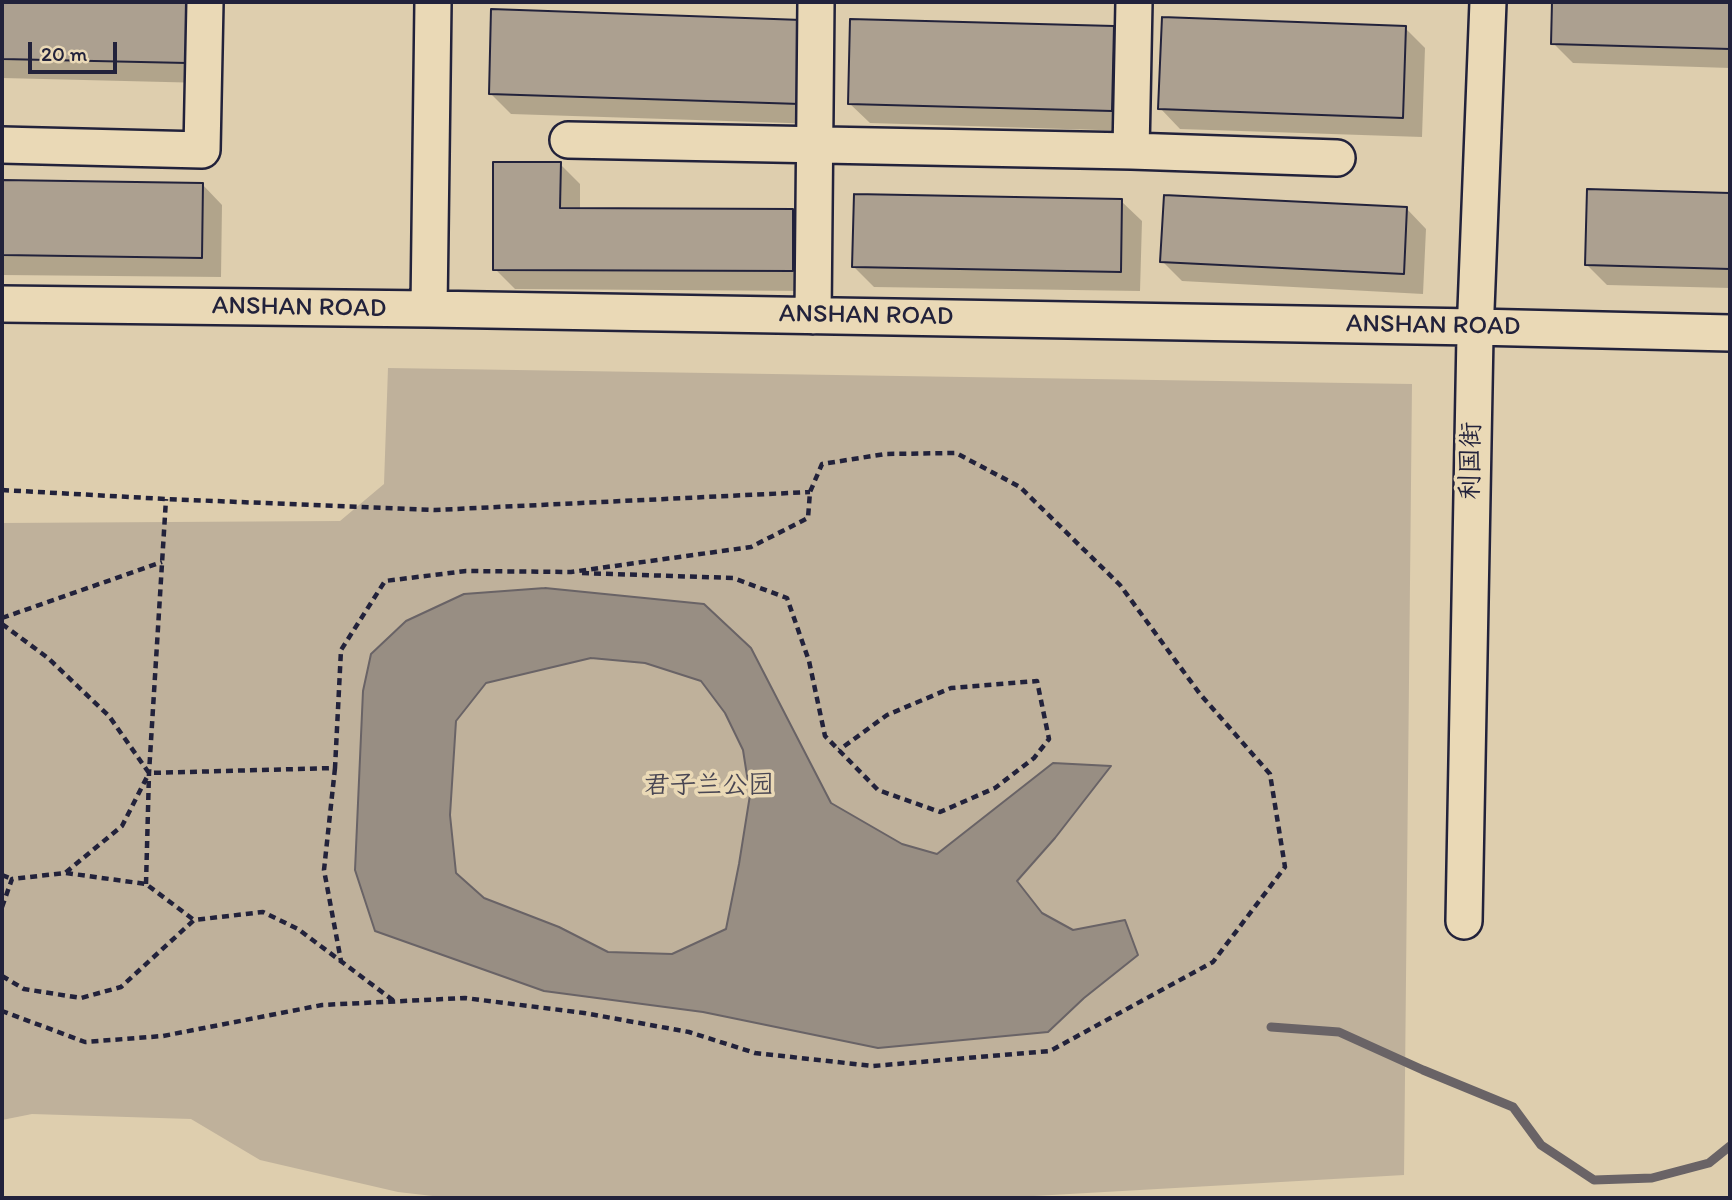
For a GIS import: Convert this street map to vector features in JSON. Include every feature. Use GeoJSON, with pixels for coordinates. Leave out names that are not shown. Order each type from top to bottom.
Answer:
{"type":"FeatureCollection","features":[{"type":"Feature","properties":{"kind":"street"},"geometry":{"type":"LineString","coordinates":[[2,145],[202,150],[205,2]]}},
{"type":"Feature","properties":{"kind":"street"},"geometry":{"type":"LineString","coordinates":[[429,309],[433,2]]}},
{"type":"Feature","properties":{"kind":"street"},"geometry":{"type":"LineString","coordinates":[[813,316],[816,2]]}},
{"type":"Feature","properties":{"kind":"street"},"geometry":{"type":"LineString","coordinates":[[1130,151],[1135,2]]}},
{"type":"Feature","properties":{"kind":"street","name":"利国街"},"geometry":{"type":"LineString","coordinates":[[1464,920],[1475,327],[1488,2]]}},
{"type":"Feature","properties":{"kind":"street"},"geometry":{"type":"LineString","coordinates":[[568,140],[1130,151],[1337,158]]}},
{"type":"Feature","properties":{"kind":"street","name":"ANSHAN ROAD"},"geometry":{"type":"LineString","coordinates":[[2,304],[429,309],[1730,333]]}},
{"type":"Feature","properties":{"kind":"path"},"geometry":{"type":"LineString","coordinates":[[2,1011],[85,1042],[163,1036],[322,1005],[465,998],[584,1013],[689,1032],[755,1053],[873,1066],[1050,1051],[1213,962],[1285,867],[1270,774],[1200,694],[1121,585],[1020,487],[956,453],[885,454],[822,464],[810,492],[808,519],[751,547],[571,572]]}},
{"type":"Feature","properties":{"kind":"path"},"geometry":{"type":"LineString","coordinates":[[2,490],[435,510],[810,492]]}},
{"type":"Feature","properties":{"kind":"path"},"geometry":{"type":"LineString","coordinates":[[146,884],[149,773],[166,499]]}},
{"type":"Feature","properties":{"kind":"path"},"geometry":{"type":"LineString","coordinates":[[2,618],[162,562]]}},
{"type":"Feature","properties":{"kind":"path"},"geometry":{"type":"LineString","coordinates":[[341,961],[324,870],[335,768],[341,650],[385,581],[466,570],[733,578],[787,598],[809,661],[825,736],[878,790],[940,812],[996,788],[1034,758],[1049,739],[1037,681],[951,688],[887,715],[839,750]]}},
{"type":"Feature","properties":{"kind":"path"},"geometry":{"type":"LineString","coordinates":[[2,624],[48,658],[109,716],[149,773]]}},
{"type":"Feature","properties":{"kind":"path"},"geometry":{"type":"LineString","coordinates":[[149,773],[335,768]]}},
{"type":"Feature","properties":{"kind":"path"},"geometry":{"type":"LineString","coordinates":[[65,873],[122,826],[149,773]]}},
{"type":"Feature","properties":{"kind":"path"},"geometry":{"type":"LineString","coordinates":[[2,875],[12,879],[65,873],[146,884],[194,920]]}},
{"type":"Feature","properties":{"kind":"path"},"geometry":{"type":"LineString","coordinates":[[2,907],[12,879]]}},
{"type":"Feature","properties":{"kind":"path"},"geometry":{"type":"LineString","coordinates":[[2,976],[24,989],[80,998],[121,987],[194,920],[263,912],[298,929],[395,1002]]}},
{"type":"Feature","properties":{"kind":"green space","name":"君子兰公园"},"geometry":{"type":"Polygon","coordinates":[[[388,368],[1412,384],[1404,1175],[999,1198],[450,1198],[398,1192],[260,1160],[191,1119],[32,1114],[2,1120],[2,523],[340,521],[384,484],[388,368]]]}},
{"type":"Feature","properties":{"kind":"shaded area"},"geometry":{"type":"Polygon","coordinates":[[[545,588],[704,604],[751,648],[831,803],[902,844],[937,854],[1053,763],[1111,766],[1055,838],[1017,881],[1042,913],[1073,930],[1125,920],[1138,955],[1084,998],[1048,1032],[878,1048],[703,1012],[544,991],[375,931],[355,870],[363,691],[371,654],[406,621],[464,594],[545,588]],[[591,658],[486,683],[456,721],[450,815],[456,873],[484,898],[559,927],[608,952],[672,954],[726,929],[750,795],[743,750],[725,713],[701,681],[645,663],[591,658]]]}},
{"type":"Feature","properties":{"kind":"building"},"geometry":{"type":"Polygon","coordinates":[[[2,2],[188,2],[187,63],[2,59],[2,2]]]}},
{"type":"Feature","properties":{"kind":"building"},"geometry":{"type":"Polygon","coordinates":[[[1552,2],[1730,2],[1730,49],[1551,44],[1552,2]]]}},
{"type":"Feature","properties":{"kind":"building"},"geometry":{"type":"Polygon","coordinates":[[[491,9],[802,20],[800,104],[489,94],[491,9]]]}},
{"type":"Feature","properties":{"kind":"building"},"geometry":{"type":"Polygon","coordinates":[[[1162,17],[1406,26],[1403,118],[1158,109],[1162,17]]]}},
{"type":"Feature","properties":{"kind":"building"},"geometry":{"type":"Polygon","coordinates":[[[850,19],[1114,26],[1112,111],[848,104],[850,19]]]}},
{"type":"Feature","properties":{"kind":"building"},"geometry":{"type":"Polygon","coordinates":[[[493,162],[561,162],[560,208],[793,209],[793,271],[493,270],[493,162]]]}},
{"type":"Feature","properties":{"kind":"building"},"geometry":{"type":"Polygon","coordinates":[[[2,180],[203,183],[202,258],[2,255],[2,180]]]}},
{"type":"Feature","properties":{"kind":"building"},"geometry":{"type":"Polygon","coordinates":[[[1587,189],[1730,193],[1730,269],[1585,265],[1587,189]]]}},
{"type":"Feature","properties":{"kind":"building"},"geometry":{"type":"Polygon","coordinates":[[[854,194],[1122,199],[1121,272],[852,267],[854,194]]]}},
{"type":"Feature","properties":{"kind":"building"},"geometry":{"type":"Polygon","coordinates":[[[1164,195],[1407,207],[1404,274],[1160,262],[1164,195]]]}},
{"type":"Feature","properties":{"kind":"waterway"},"geometry":{"type":"LineString","coordinates":[[1271,1027],[1339,1032],[1513,1107],[1541,1145],[1594,1180],[1652,1178],[1709,1163],[1730,1146]]}}]}
